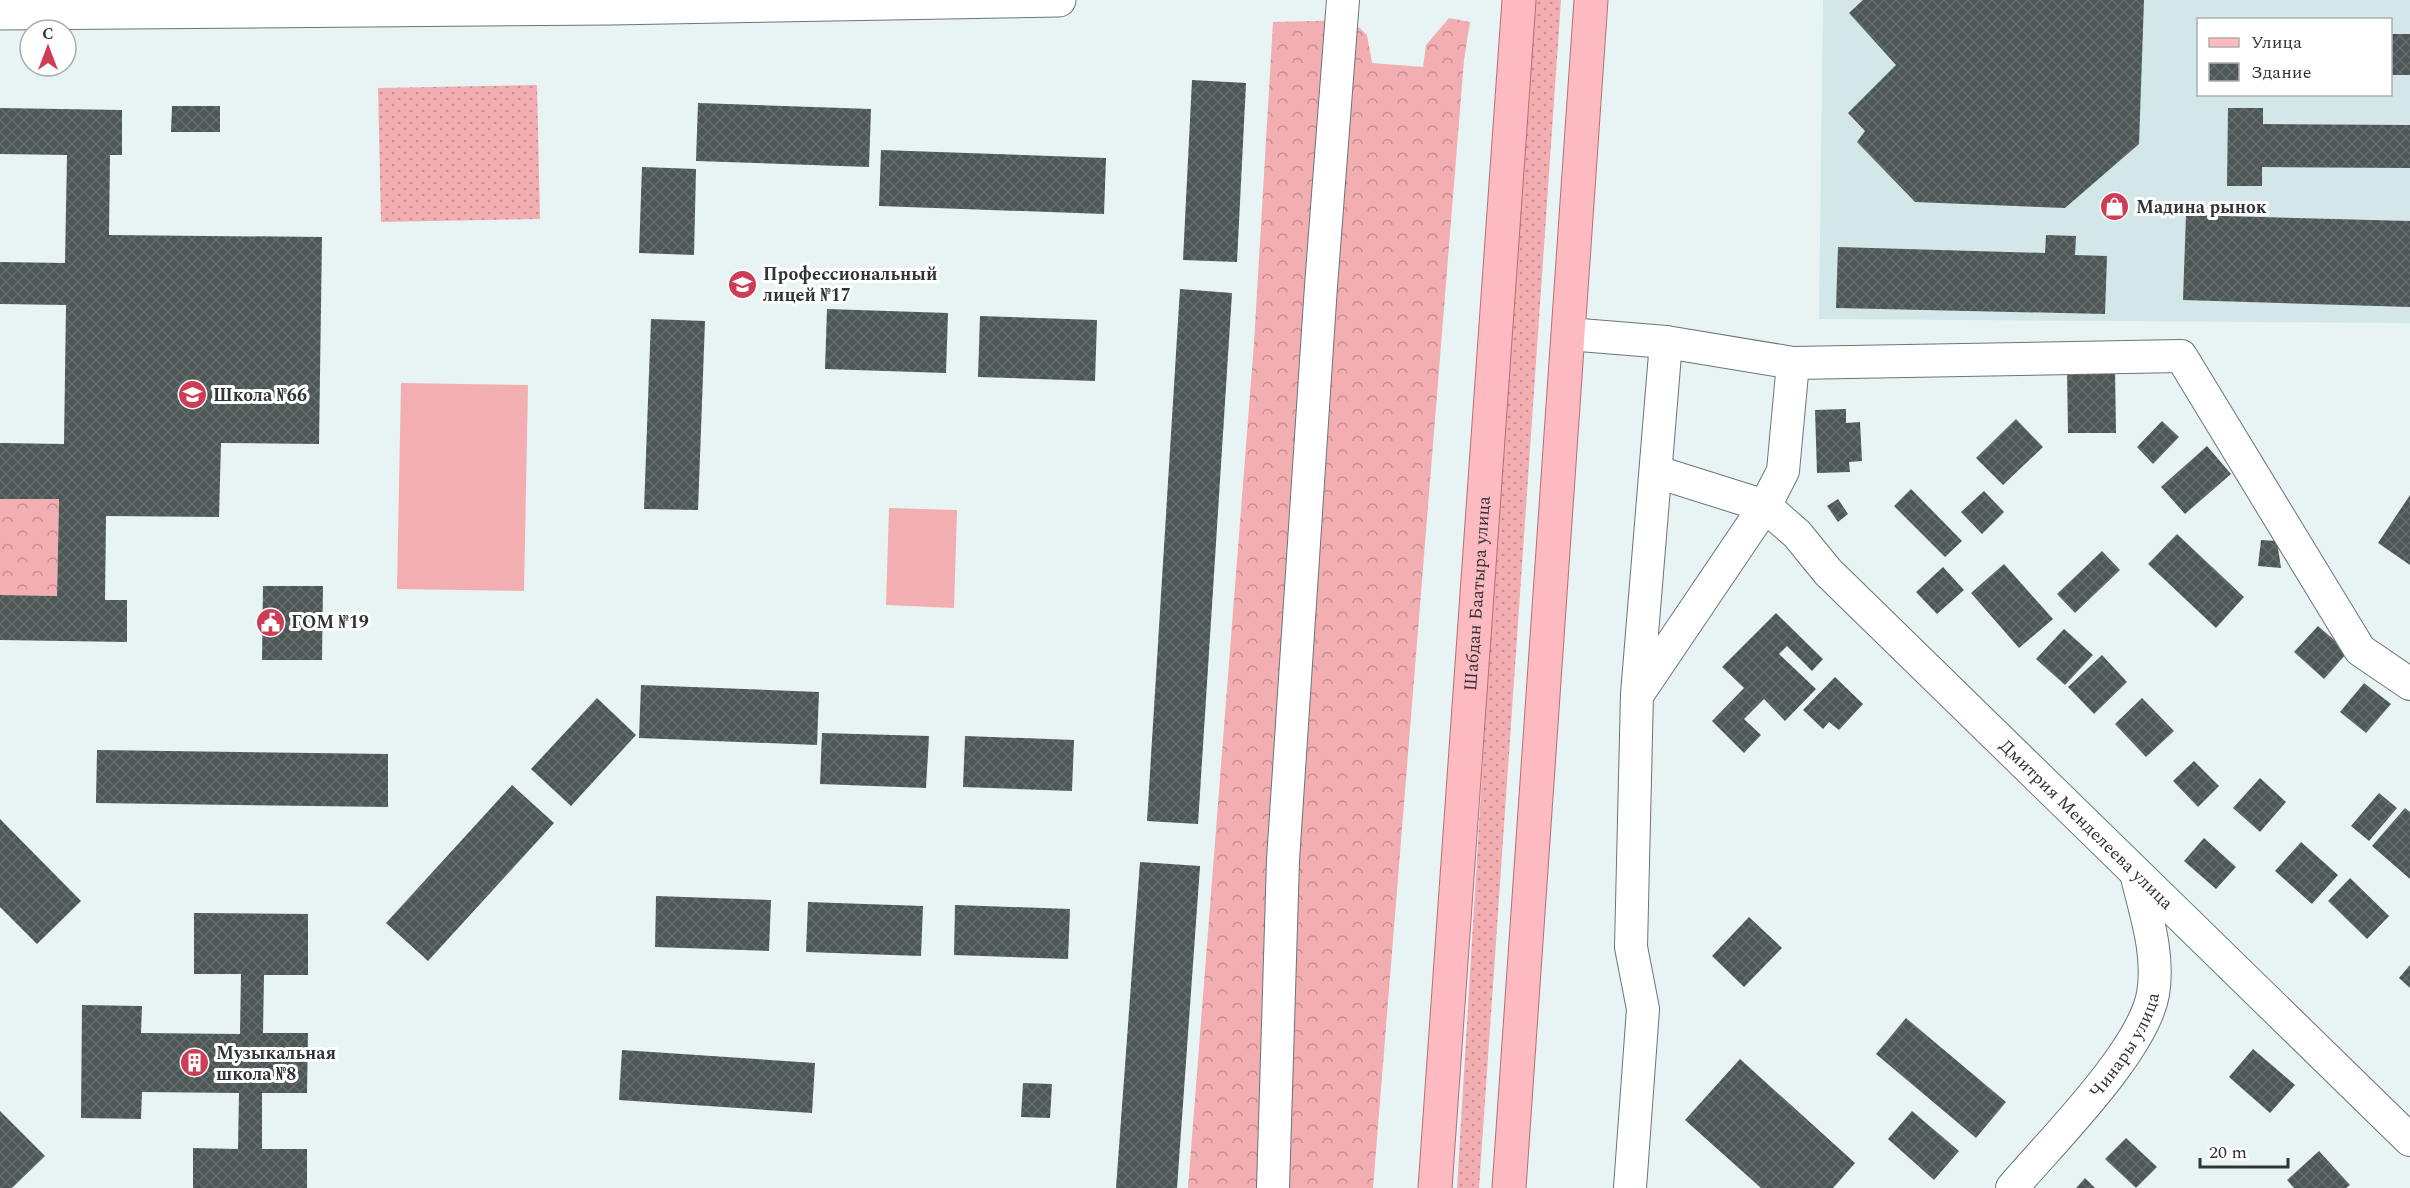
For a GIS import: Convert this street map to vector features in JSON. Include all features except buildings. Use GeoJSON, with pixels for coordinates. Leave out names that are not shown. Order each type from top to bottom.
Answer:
{"type":"FeatureCollection","features":[{"type":"Feature","properties":{"kind":"main road","name":"Шабдан Баатыра улица"},"geometry":{"type":"LineString","coordinates":[[1435,1188],[1520,0]]}},
{"type":"Feature","properties":{"kind":"main road"},"geometry":{"type":"LineString","coordinates":[[1509,1188],[1591,0]]}},
{"type":"Feature","properties":{"kind":"street"},"geometry":{"type":"LineString","coordinates":[[0,13],[631,8],[1059,0]]}},
{"type":"Feature","properties":{"kind":"street"},"geometry":{"type":"LineString","coordinates":[[1273,1188],[1283,860],[1321,286],[1343,0]]}},
{"type":"Feature","properties":{"kind":"street"},"geometry":{"type":"LineString","coordinates":[[1568,334],[1666,342],[1793,363],[2181,356],[2360,650],[2410,684]]}},
{"type":"Feature","properties":{"kind":"street"},"geometry":{"type":"LineString","coordinates":[[1630,1188],[1643,1008],[1631,947],[1637,694],[1666,342]]}},
{"type":"Feature","properties":{"kind":"street"},"geometry":{"type":"LineString","coordinates":[[1637,694],[1765,506],[1783,471],[1793,363]]}},
{"type":"Feature","properties":{"kind":"street"},"geometry":{"type":"LineString","coordinates":[[1657,472],[1765,506]]}},
{"type":"Feature","properties":{"kind":"street","name":"Дмитрия Менделеева улица"},"geometry":{"type":"LineString","coordinates":[[1765,506],[1797,534],[1828,572],[2410,1140]]}},
{"type":"Feature","properties":{"kind":"street","name":"Чинары улица"},"geometry":{"type":"LineString","coordinates":[[2012,1188],[2132,1047],[2153,995],[2154,948],[2136,873]]}},
{"type":"Feature","properties":{"kind":"shaded area","name":"Мадина рынок"},"geometry":{"type":"Polygon","coordinates":[[[1823,0],[2410,0],[2410,323],[1819,319],[1823,0]]]}},
{"type":"Feature","properties":{"kind":"green space"},"geometry":{"type":"Polygon","coordinates":[[[1534,0],[1561,0],[1479,1188],[1457,1188],[1508,345],[1534,0]]]}},
{"type":"Feature","properties":{"kind":"green space"},"geometry":{"type":"Polygon","coordinates":[[[1449,18],[1470,22],[1464,60],[1373,1188],[1188,1188],[1254,343],[1273,22],[1351,20],[1367,35],[1372,63],[1423,67],[1426,45],[1449,18]]]}},
{"type":"Feature","properties":{"kind":"green space"},"geometry":{"type":"Polygon","coordinates":[[[537,85],[540,219],[381,222],[378,88],[537,85]]]}},
{"type":"Feature","properties":{"kind":"green space"},"geometry":{"type":"Polygon","coordinates":[[[401,383],[528,385],[524,591],[397,589],[401,383]]]}},
{"type":"Feature","properties":{"kind":"green space"},"geometry":{"type":"Polygon","coordinates":[[[0,499],[59,499],[57,596],[0,595],[0,499]]]}},
{"type":"Feature","properties":{"kind":"green space"},"geometry":{"type":"Polygon","coordinates":[[[889,508],[957,510],[954,608],[886,605],[889,508]]]}},
{"type":"Feature","properties":{"kind":"place","name":"Мадина рынок"},"geometry":{"type":"Point","coordinates":[2115,207]}},
{"type":"Feature","properties":{"kind":"place","name":"Профессиональный лицей №17"},"geometry":{"type":"Point","coordinates":[742,284]}},
{"type":"Feature","properties":{"kind":"place","name":"Школа №66"},"geometry":{"type":"Point","coordinates":[192,395]}},
{"type":"Feature","properties":{"kind":"place","name":"ГОМ №19"},"geometry":{"type":"Point","coordinates":[270,622]}},
{"type":"Feature","properties":{"kind":"place","name":"Музыкальная школа №8"},"geometry":{"type":"Point","coordinates":[195,1063]}}]}
